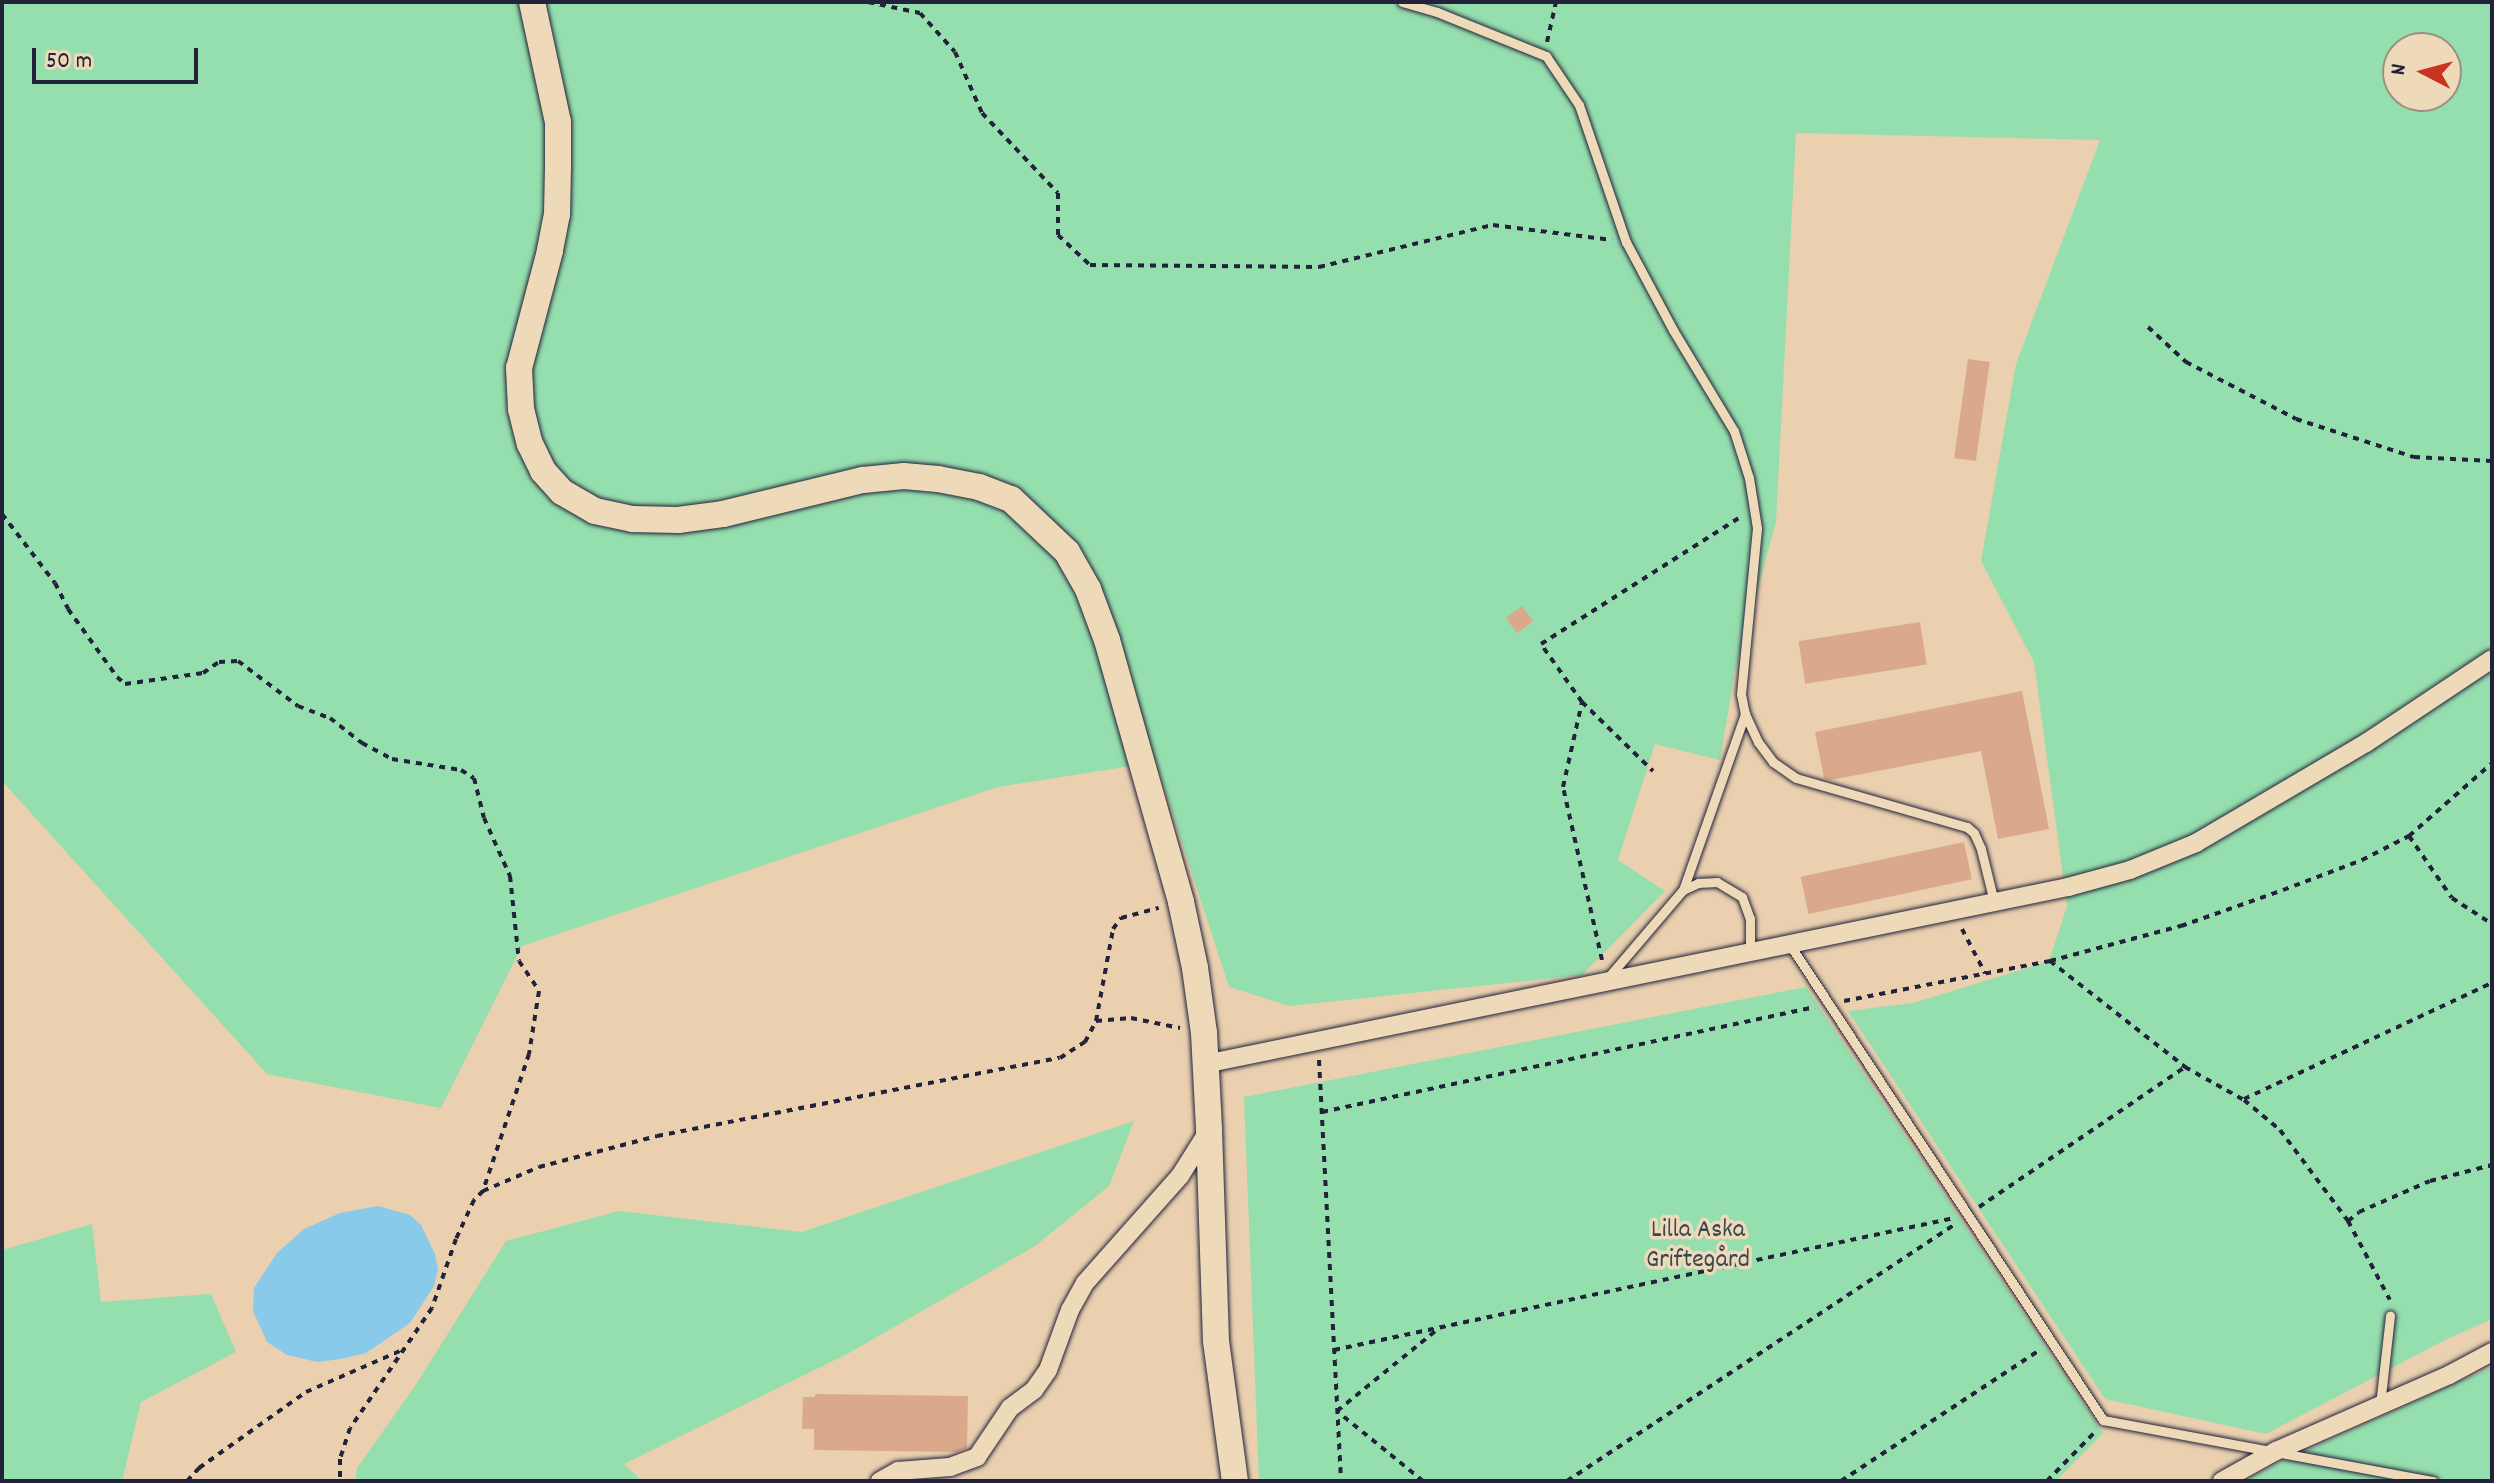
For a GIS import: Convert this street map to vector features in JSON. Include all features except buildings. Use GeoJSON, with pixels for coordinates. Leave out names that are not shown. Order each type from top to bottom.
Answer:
{"type":"FeatureCollection","features":[{"type":"Feature","properties":{"kind":"street"},"geometry":{"type":"LineString","coordinates":[[532,2],[558,122],[557,214],[519,368],[521,409],[530,444],[543,471],[562,492],[595,511],[633,519],[678,520],[723,514],[863,480],[904,476],[979,487],[1011,499],[1067,552],[1088,589],[1107,640],[1181,902],[1204,1033],[1216,1341],[1235,1481]]}},
{"type":"Feature","properties":{"kind":"street"},"geometry":{"type":"LineString","coordinates":[[1205,1064],[1953,911],[2130,870],[2196,843],[2366,743],[2492,659]]}},
{"type":"Feature","properties":{"kind":"street"},"geometry":{"type":"LineString","coordinates":[[880,1481],[898,1471],[934,1474],[977,1457],[1010,1408],[1034,1390],[1048,1370],[1070,1310],[1085,1283],[1180,1176],[1209,1130]]}},
{"type":"Feature","properties":{"kind":"street"},"geometry":{"type":"LineString","coordinates":[[2222,1481],[2276,1451],[2492,1352]]}},
{"type":"Feature","properties":{"kind":"lane"},"geometry":{"type":"LineString","coordinates":[[1402,2],[1437,12],[1546,56],[1579,105],[1626,242],[1673,330],[1734,431],[1749,478],[1754,507],[1754,582],[1741,673],[1745,714],[1773,762],[1796,778],[1967,827],[1974,833],[1981,849],[1994,902]]}},
{"type":"Feature","properties":{"kind":"lane"},"geometry":{"type":"LineString","coordinates":[[1683,890],[1745,714]]}},
{"type":"Feature","properties":{"kind":"lane"},"geometry":{"type":"LineString","coordinates":[[1597,984],[1683,890],[1698,883],[1717,882],[1742,897],[1750,919],[1750,952]]}},
{"type":"Feature","properties":{"kind":"lane"},"geometry":{"type":"LineString","coordinates":[[1790,945],[2103,1420],[2433,1481]]}},
{"type":"Feature","properties":{"kind":"lane"},"geometry":{"type":"LineString","coordinates":[[2380,1405],[2390,1316]]}},
{"type":"Feature","properties":{"kind":"path"},"geometry":{"type":"LineString","coordinates":[[868,2],[920,13],[955,52],[982,113],[1058,193],[1058,235],[1090,265],[1319,267],[1493,225],[1626,242]]}},
{"type":"Feature","properties":{"kind":"path"},"geometry":{"type":"LineString","coordinates":[[1546,56],[1549,20],[1556,2]]}},
{"type":"Feature","properties":{"kind":"path"},"geometry":{"type":"LineString","coordinates":[[2148,327],[2186,362],[2296,419],[2414,457],[2492,461]]}},
{"type":"Feature","properties":{"kind":"path"},"geometry":{"type":"LineString","coordinates":[[1653,771],[1582,702],[1541,644],[1754,507]]}},
{"type":"Feature","properties":{"kind":"path"},"geometry":{"type":"LineString","coordinates":[[2,514],[55,583],[68,609],[107,664],[125,684],[203,673],[229,659],[238,661],[298,706],[330,718],[362,743],[392,759],[461,770],[474,778],[484,818],[510,876],[519,961],[539,991],[529,1054],[483,1191]]}},
{"type":"Feature","properties":{"kind":"path"},"geometry":{"type":"LineString","coordinates":[[1582,702],[1563,787],[1603,962],[1597,984]]}},
{"type":"Feature","properties":{"kind":"path"},"geometry":{"type":"LineString","coordinates":[[1322,1112],[1829,1004],[2050,961],[2181,926],[2362,860],[2409,836],[2492,763]]}},
{"type":"Feature","properties":{"kind":"path"},"geometry":{"type":"LineString","coordinates":[[2409,836],[2452,898],[2492,924]]}},
{"type":"Feature","properties":{"kind":"path"},"geometry":{"type":"LineString","coordinates":[[340,1481],[340,1459],[350,1428],[432,1308],[456,1239],[474,1200],[483,1191],[539,1167],[657,1136],[1060,1058],[1085,1042],[1096,1021],[1109,943],[1121,918],[1181,902]]}},
{"type":"Feature","properties":{"kind":"path"},"geometry":{"type":"LineString","coordinates":[[1953,911],[1985,973]]}},
{"type":"Feature","properties":{"kind":"path"},"geometry":{"type":"LineString","coordinates":[[2050,961],[2185,1067],[2244,1100],[2280,1130],[2348,1221],[2391,1302],[2390,1316]]}},
{"type":"Feature","properties":{"kind":"path"},"geometry":{"type":"LineString","coordinates":[[2244,1100],[2492,983]]}},
{"type":"Feature","properties":{"kind":"path"},"geometry":{"type":"LineString","coordinates":[[1096,1021],[1131,1018],[1204,1033]]}},
{"type":"Feature","properties":{"kind":"path"},"geometry":{"type":"LineString","coordinates":[[1318,1039],[1341,1481]]}},
{"type":"Feature","properties":{"kind":"path"},"geometry":{"type":"LineString","coordinates":[[1567,1481],[1967,1216],[2185,1067]]}},
{"type":"Feature","properties":{"kind":"path"},"geometry":{"type":"LineString","coordinates":[[2348,1221],[2359,1212],[2430,1181],[2492,1165]]}},
{"type":"Feature","properties":{"kind":"path"},"geometry":{"type":"LineString","coordinates":[[1334,1350],[1967,1216]]}},
{"type":"Feature","properties":{"kind":"path"},"geometry":{"type":"LineString","coordinates":[[1337,1411],[1440,1328]]}},
{"type":"Feature","properties":{"kind":"path"},"geometry":{"type":"LineString","coordinates":[[1841,1481],[2051,1343]]}},
{"type":"Feature","properties":{"kind":"path"},"geometry":{"type":"LineString","coordinates":[[187,1481],[199,1468],[306,1392],[406,1348]]}},
{"type":"Feature","properties":{"kind":"path"},"geometry":{"type":"LineString","coordinates":[[1337,1411],[1423,1481]]}},
{"type":"Feature","properties":{"kind":"path"},"geometry":{"type":"LineString","coordinates":[[2047,1481],[2103,1420]]}},
{"type":"Feature","properties":{"kind":"green space"},"geometry":{"type":"Polygon","coordinates":[[[2,2],[2492,2],[2492,1319],[2445,1340],[2266,1434],[2105,1399],[1848,1011],[1913,1003],[2049,961],[2067,906],[2034,662],[1981,561],[2016,364],[2100,140],[1796,133],[1776,522],[1735,671],[1720,760],[1655,744],[1618,860],[1665,891],[1582,975],[1289,1006],[1229,987],[1156,762],[998,787],[522,946],[441,1108],[267,1074],[2,781],[2,2]]]}},
{"type":"Feature","properties":{"kind":"green space","name":"Lilla Aska Griftegård"},"geometry":{"type":"Polygon","coordinates":[[[1806,987],[2103,1433],[2056,1481],[1259,1481],[1244,1097],[1806,987]]]}},
{"type":"Feature","properties":{"kind":"green space"},"geometry":{"type":"Polygon","coordinates":[[[1134,1121],[1109,1186],[1035,1246],[849,1353],[624,1464],[642,1481],[355,1481],[357,1468],[415,1386],[506,1241],[619,1211],[802,1232],[1134,1121]]]}},
{"type":"Feature","properties":{"kind":"green space"},"geometry":{"type":"Polygon","coordinates":[[[92,1224],[101,1302],[211,1294],[236,1352],[141,1402],[122,1481],[2,1481],[2,1250],[92,1224]]]}},
{"type":"Feature","properties":{"kind":"green space"},"geometry":{"type":"Polygon","coordinates":[[[2492,1367],[2492,1481],[2244,1481],[2276,1464],[2492,1367]]]}},
{"type":"Feature","properties":{"kind":"water"},"geometry":{"type":"Polygon","coordinates":[[[378,1206],[410,1215],[421,1225],[435,1254],[438,1270],[434,1286],[410,1323],[366,1353],[341,1359],[317,1362],[287,1355],[267,1342],[253,1311],[254,1288],[277,1253],[304,1229],[340,1213],[378,1206]]]}}]}
